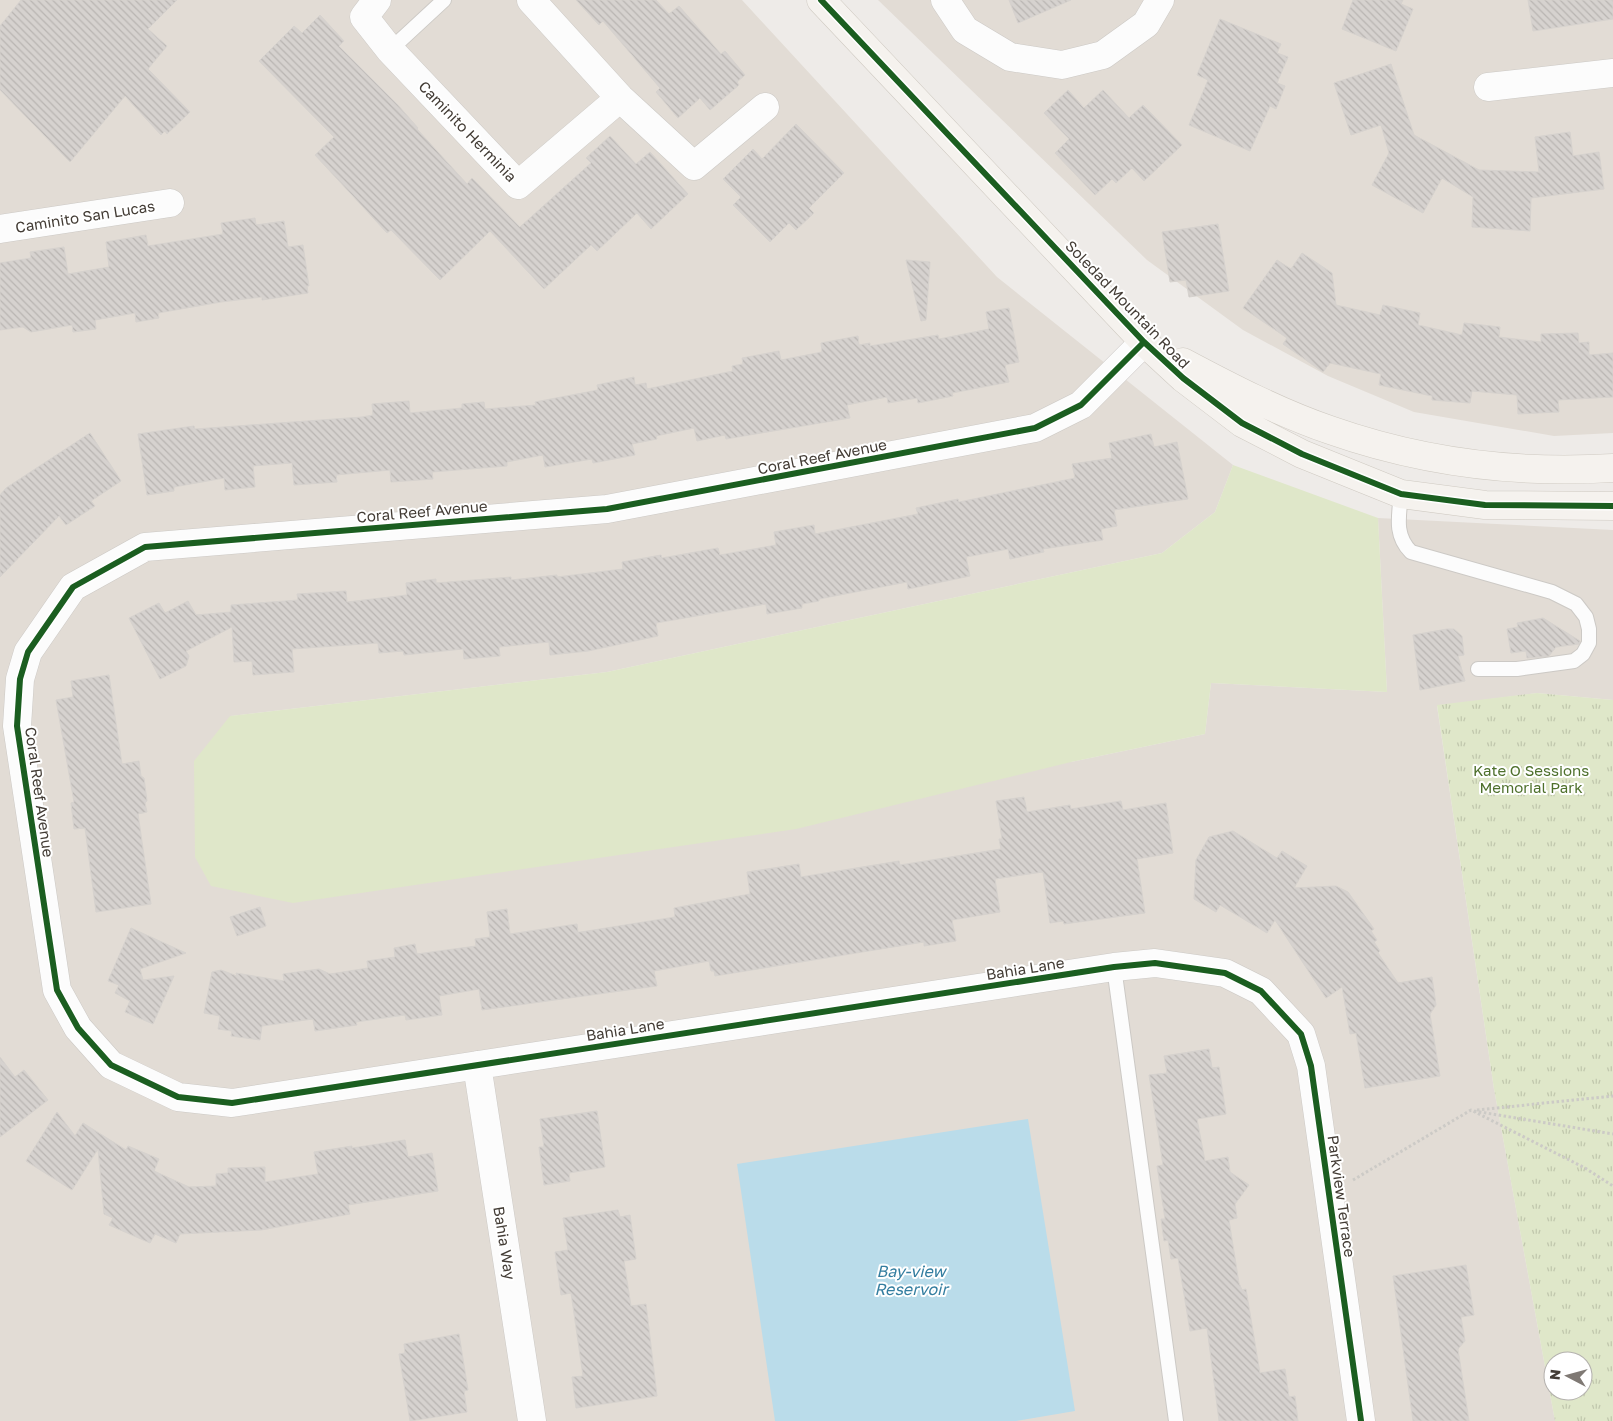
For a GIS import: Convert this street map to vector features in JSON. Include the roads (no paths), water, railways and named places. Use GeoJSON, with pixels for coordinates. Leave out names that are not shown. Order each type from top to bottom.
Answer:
{"type":"FeatureCollection","features":[{"type":"Feature","properties":{"kind":"main road","name":"Soledad Mountain Road"},"geometry":{"type":"LineString","coordinates":[[821,0],[1144,342],[1183,378],[1242,423],[1302,454],[1401,494],[1485,505],[1613,506]]}},
{"type":"Feature","properties":{"kind":"main road"},"geometry":{"type":"LineString","coordinates":[[1144,342],[1225,384],[1329,430],[1408,454],[1488,467],[1587,470],[1613,468]]}},
{"type":"Feature","properties":{"kind":"street","name":"Caminito Herminia"},"geometry":{"type":"LineString","coordinates":[[377,0],[364,17],[390,50],[518,185],[620,98]]}},
{"type":"Feature","properties":{"kind":"street"},"geometry":{"type":"LineString","coordinates":[[532,0],[620,98],[694,166],[765,107]]}},
{"type":"Feature","properties":{"kind":"street"},"geometry":{"type":"LineString","coordinates":[[944,0],[965,30],[1010,57],[1062,65],[1103,55],[1146,24],[1160,0]]}},
{"type":"Feature","properties":{"kind":"street"},"geometry":{"type":"LineString","coordinates":[[1488,87],[1613,73]]}},
{"type":"Feature","properties":{"kind":"street","name":"Caminito San Lucas"},"geometry":{"type":"LineString","coordinates":[[0,229],[170,203]]}},
{"type":"Feature","properties":{"kind":"street","name":"Coral Reef Avenue"},"geometry":{"type":"LineString","coordinates":[[54,967],[17,726],[20,679],[28,652],[73,587],[145,547],[607,509],[1035,428],[1081,405],[1144,342]]}},
{"type":"Feature","properties":{"kind":"street","name":"Bahia Lane"},"geometry":{"type":"LineString","coordinates":[[54,967],[57,990],[78,1028],[110,1065],[178,1097],[232,1103],[1114,967],[1154,963],[1225,973],[1261,990]]}},
{"type":"Feature","properties":{"kind":"street","name":"Parkview Terrace"},"geometry":{"type":"LineString","coordinates":[[1261,990],[1301,1034],[1311,1066],[1361,1421]]}},
{"type":"Feature","properties":{"kind":"street","name":"Bahia Way"},"geometry":{"type":"LineString","coordinates":[[477,1065],[532,1421]]}},
{"type":"Feature","properties":{"kind":"lane"},"geometry":{"type":"LineString","coordinates":[[390,50],[444,0]]}},
{"type":"Feature","properties":{"kind":"lane"},"geometry":{"type":"LineString","coordinates":[[1401,494],[1399,527],[1402,543],[1411,552],[1552,592],[1576,604],[1586,617],[1589,629],[1589,643],[1583,654],[1574,661],[1517,669],[1478,668]]}},
{"type":"Feature","properties":{"kind":"lane"},"geometry":{"type":"LineString","coordinates":[[1114,967],[1176,1421]]}},
{"type":"Feature","properties":{"kind":"water","name":"Bay-view Reservoir"},"geometry":{"type":"Polygon","coordinates":[[[1028,1119],[1075,1411],[1016,1421],[775,1421],[737,1164],[1028,1119]]]}},
{"type":"Feature","properties":{"kind":"park label","name":"Kate O Sessions Memorial Park"},"geometry":{"type":"Point","coordinates":[1531,778]}}]}
